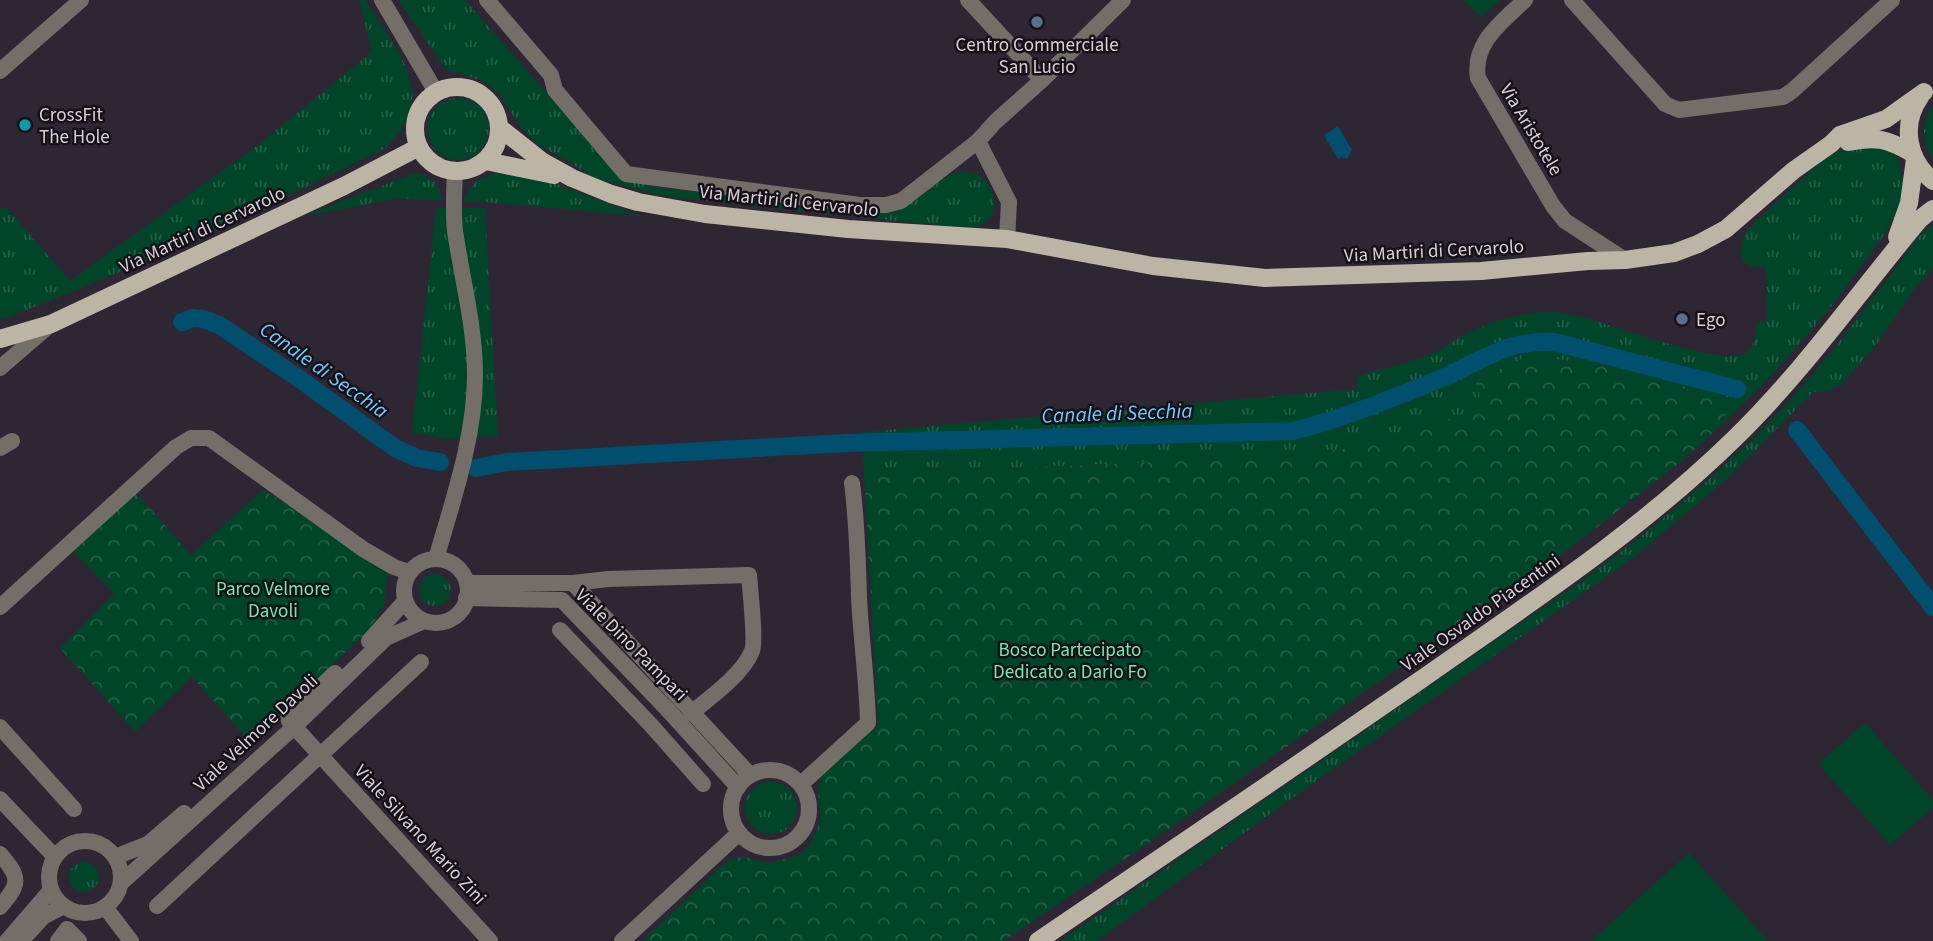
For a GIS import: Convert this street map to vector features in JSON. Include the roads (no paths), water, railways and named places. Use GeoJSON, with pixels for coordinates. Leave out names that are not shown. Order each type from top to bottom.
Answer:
{"type":"FeatureCollection","features":[{"type":"Feature","properties":{"kind":"main road","name":"Via Martiri di Cervarolo"},"geometry":{"type":"LineString","coordinates":[[436,92],[448,88],[472,89],[492,104],[500,128],[543,162],[572,178],[638,202],[705,214],[848,229],[1007,239],[1153,266],[1265,278],[1481,271],[1625,260],[1674,253],[1726,229],[1794,170],[1840,135],[1897,113],[1928,88]]}},
{"type":"Feature","properties":{"kind":"main road","name":"Viale Osvaldo Piacentini"},"geometry":{"type":"LineString","coordinates":[[1891,253],[1909,203],[1914,156],[1909,127],[1911,114],[1928,88]]}},
{"type":"Feature","properties":{"kind":"main road"},"geometry":{"type":"LineString","coordinates":[[436,92],[426,100],[415,123],[419,147],[433,164],[455,172],[476,167],[485,161],[496,146],[500,128]]}},
{"type":"Feature","properties":{"kind":"main road","name":"Via Martiri di Cervarolo"},"geometry":{"type":"LineString","coordinates":[[1831,144],[1884,139],[1914,156]]}},
{"type":"Feature","properties":{"kind":"main road","name":"Via Martiri di Cervarolo"},"geometry":{"type":"LineString","coordinates":[[0,339],[51,324],[344,186],[419,147]]}},
{"type":"Feature","properties":{"kind":"main road"},"geometry":{"type":"LineString","coordinates":[[1914,156],[1920,169],[1933,181]]}},
{"type":"Feature","properties":{"kind":"main road","name":"Via Martiri di Cervarolo"},"geometry":{"type":"LineString","coordinates":[[485,161],[572,178]]}},
{"type":"Feature","properties":{"kind":"main road","name":"Viale Osvaldo Piacentini"},"geometry":{"type":"LineString","coordinates":[[1038,941],[1566,578],[1651,512],[1735,438],[1776,395],[1891,253],[1920,219],[1933,209]]}},
{"type":"Feature","properties":{"kind":"street"},"geometry":{"type":"LineString","coordinates":[[0,71],[81,0]]}},
{"type":"Feature","properties":{"kind":"street"},"geometry":{"type":"LineString","coordinates":[[382,0],[436,92]]}},
{"type":"Feature","properties":{"kind":"street","name":"Via Martiri di Cervarolo"},"geometry":{"type":"LineString","coordinates":[[487,0],[551,75],[555,90],[625,174],[860,205],[886,205],[901,201],[978,141],[1042,80]]}},
{"type":"Feature","properties":{"kind":"street"},"geometry":{"type":"LineString","coordinates":[[968,0],[1042,80],[1123,0]]}},
{"type":"Feature","properties":{"kind":"street","name":"Via Aristotele"},"geometry":{"type":"LineString","coordinates":[[1525,0],[1485,41],[1478,60],[1478,78],[1553,206],[1565,220],[1625,260]]}},
{"type":"Feature","properties":{"kind":"street"},"geometry":{"type":"LineString","coordinates":[[1572,0],[1665,104],[1679,110],[1783,97],[1793,91],[1892,0]]}},
{"type":"Feature","properties":{"kind":"street"},"geometry":{"type":"LineString","coordinates":[[978,141],[1009,202],[1007,239]]}},
{"type":"Feature","properties":{"kind":"street"},"geometry":{"type":"LineString","coordinates":[[436,559],[458,481],[470,423],[475,376],[471,324],[455,228],[455,172]]}},
{"type":"Feature","properties":{"kind":"street"},"geometry":{"type":"LineString","coordinates":[[0,368],[51,324]]}},
{"type":"Feature","properties":{"kind":"street"},"geometry":{"type":"LineString","coordinates":[[0,607],[130,486],[176,447],[191,438],[209,438],[363,549],[394,567],[410,572]]}},
{"type":"Feature","properties":{"kind":"street"},"geometry":{"type":"LineString","coordinates":[[801,784],[867,723],[859,598],[858,522],[852,483]]}},
{"type":"Feature","properties":{"kind":"street"},"geometry":{"type":"LineString","coordinates":[[424,621],[411,611],[405,601],[404,585],[417,565],[436,559],[445,560],[457,567],[466,591]]}},
{"type":"Feature","properties":{"kind":"street","name":"Viale Dino Pampari"},"geometry":{"type":"LineString","coordinates":[[466,591],[608,579],[749,575],[753,649],[720,690],[691,713]]}},
{"type":"Feature","properties":{"kind":"street","name":"Viale Dino Pampari"},"geometry":{"type":"LineString","coordinates":[[573,583],[750,775]]}},
{"type":"Feature","properties":{"kind":"street","name":"Viale Dino Pampari"},"geometry":{"type":"LineString","coordinates":[[466,591],[562,600],[738,787]]}},
{"type":"Feature","properties":{"kind":"street","name":"Viale Velmore Davoli"},"geometry":{"type":"LineString","coordinates":[[121,883],[290,723],[386,638],[424,621],[434,623],[452,618],[460,611],[466,591]]}},
{"type":"Feature","properties":{"kind":"street","name":"Viale Velmore Davoli"},"geometry":{"type":"LineString","coordinates":[[115,857],[148,844],[290,723],[405,601]]}},
{"type":"Feature","properties":{"kind":"street"},"geometry":{"type":"LineString","coordinates":[[560,629],[703,784]]}},
{"type":"Feature","properties":{"kind":"street"},"geometry":{"type":"LineString","coordinates":[[157,906],[421,662]]}},
{"type":"Feature","properties":{"kind":"street"},"geometry":{"type":"LineString","coordinates":[[650,724],[667,709]]}},
{"type":"Feature","properties":{"kind":"street","name":"Viale Silvano Mario Zini"},"geometry":{"type":"LineString","coordinates":[[290,723],[491,941]]}},
{"type":"Feature","properties":{"kind":"street"},"geometry":{"type":"LineString","coordinates":[[0,727],[74,809]]}},
{"type":"Feature","properties":{"kind":"street"},"geometry":{"type":"LineString","coordinates":[[771,770],[793,776],[801,784],[810,807],[803,831],[795,840],[772,849],[748,842],[739,834],[733,823],[732,798],[750,775],[771,770]]}},
{"type":"Feature","properties":{"kind":"street"},"geometry":{"type":"LineString","coordinates":[[0,799],[55,857]]}},
{"type":"Feature","properties":{"kind":"street"},"geometry":{"type":"LineString","coordinates":[[622,941],[739,834]]}},
{"type":"Feature","properties":{"kind":"street"},"geometry":{"type":"LineString","coordinates":[[86,841],[107,848],[115,857],[121,870],[121,883],[114,899],[105,907],[85,913],[64,906],[51,890],[50,869],[55,857],[65,847],[86,841]]}},
{"type":"Feature","properties":{"kind":"street"},"geometry":{"type":"LineString","coordinates":[[0,854],[16,874],[16,883],[0,907]]}},
{"type":"Feature","properties":{"kind":"street"},"geometry":{"type":"LineString","coordinates":[[7,941],[51,890]]}},
{"type":"Feature","properties":{"kind":"street"},"geometry":{"type":"LineString","coordinates":[[22,941],[43,917],[64,906]]}},
{"type":"Feature","properties":{"kind":"street"},"geometry":{"type":"LineString","coordinates":[[105,907],[131,941]]}},
{"type":"Feature","properties":{"kind":"street"},"geometry":{"type":"LineString","coordinates":[[58,941],[67,929],[79,941]]}},
{"type":"Feature","properties":{"kind":"water"},"geometry":{"type":"Polygon","coordinates":[[[1338,126],[1352,150],[1347,159],[1338,159],[1324,135],[1338,126]]]}},
{"type":"Feature","properties":{"kind":"waterway","name":"Canale di Secchia"},"geometry":{"type":"LineString","coordinates":[[182,322],[193,318],[219,325],[395,448],[417,458],[440,462]]}},
{"type":"Feature","properties":{"kind":"waterway","name":"Canale di Secchia"},"geometry":{"type":"LineString","coordinates":[[476,468],[507,462],[847,443],[1293,431],[1387,400],[1442,378],[1495,352],[1537,342],[1554,342],[1737,389]]}},
{"type":"Feature","properties":{"kind":"waterway","name":"Canale di Secchia"},"geometry":{"type":"LineString","coordinates":[[1797,430],[1933,607]]}},
{"type":"Feature","properties":{"kind":"place","name":"Centro Commerciale San Lucio"},"geometry":{"type":"Point","coordinates":[1037,22]}},
{"type":"Feature","properties":{"kind":"place","name":"CrossFit The Hole"},"geometry":{"type":"Point","coordinates":[25,125]}},
{"type":"Feature","properties":{"kind":"place","name":"Ego"},"geometry":{"type":"Point","coordinates":[1682,319]}},
{"type":"Feature","properties":{"kind":"park label","name":"Parco Velmore Davoli"},"geometry":{"type":"Point","coordinates":[273,599]}},
{"type":"Feature","properties":{"kind":"park label","name":"Bosco Partecipato Dedicato a Dario Fo"},"geometry":{"type":"Point","coordinates":[1070,660]}}]}
